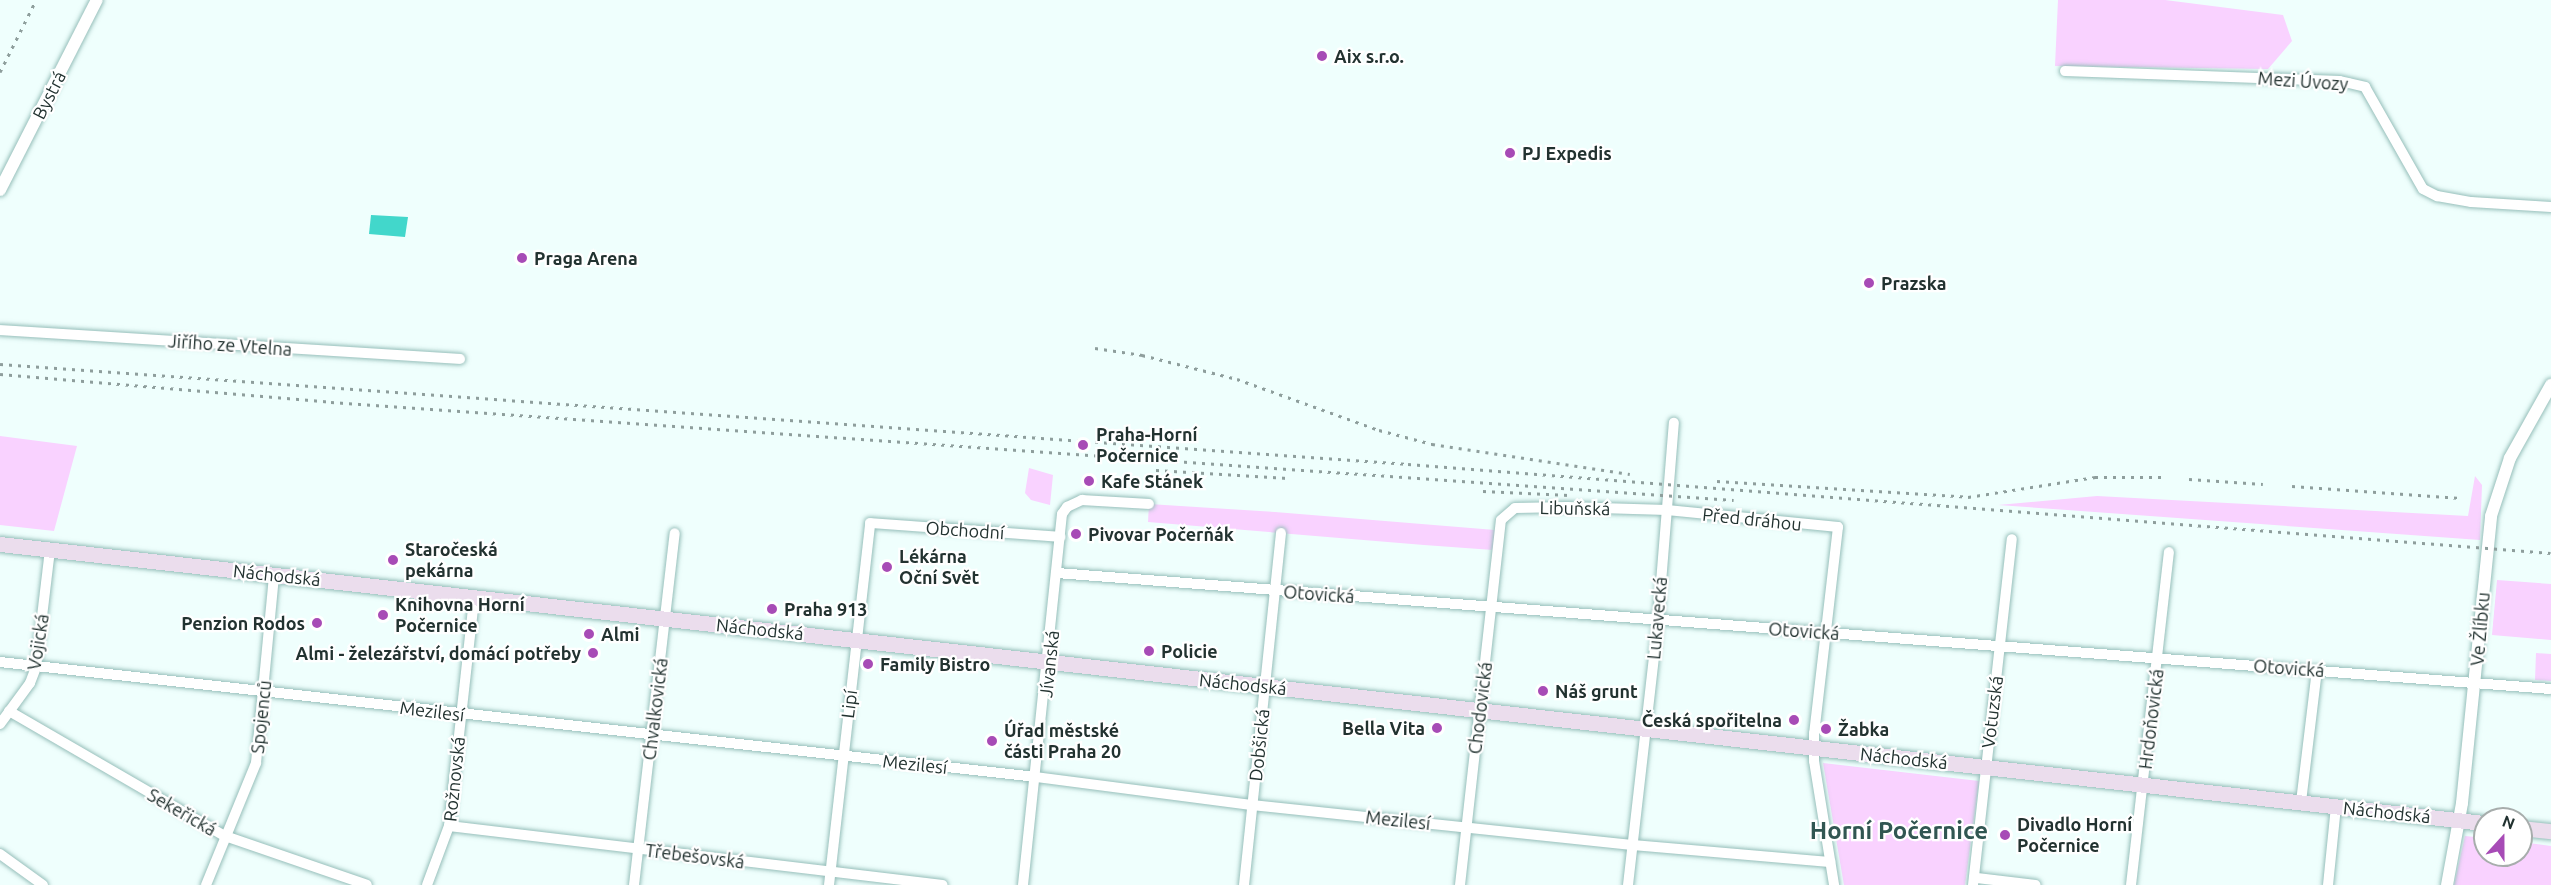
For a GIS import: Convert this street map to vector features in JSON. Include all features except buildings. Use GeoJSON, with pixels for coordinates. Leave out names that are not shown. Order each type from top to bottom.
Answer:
{"type":"FeatureCollection","features":[{"type":"Feature","properties":{"kind":"main road","name":"Náchodská"},"geometry":{"type":"LineString","coordinates":[[0,544],[2473,822]]}},
{"type":"Feature","properties":{"kind":"main road"},"geometry":{"type":"LineString","coordinates":[[2533,829],[2551,831]]}},
{"type":"Feature","properties":{"kind":"street","name":"Bystrá"},"geometry":{"type":"LineString","coordinates":[[0,190],[97,0]]}},
{"type":"Feature","properties":{"kind":"street","name":"Mezi Úvozy"},"geometry":{"type":"LineString","coordinates":[[2065,71],[2340,81],[2365,87],[2423,189],[2437,196],[2471,202],[2551,207]]}},
{"type":"Feature","properties":{"kind":"street","name":"Jiřího ze Vtelna"},"geometry":{"type":"LineString","coordinates":[[0,330],[460,359]]}},
{"type":"Feature","properties":{"kind":"street","name":"Ve Žlíbku"},"geometry":{"type":"LineString","coordinates":[[2447,885],[2459,820],[2491,516],[2510,459],[2550,392]]}},
{"type":"Feature","properties":{"kind":"street","name":"Lukavecká"},"geometry":{"type":"LineString","coordinates":[[1628,885],[1658,620],[1674,423]]}},
{"type":"Feature","properties":{"kind":"street","name":"Jívanská"},"geometry":{"type":"LineString","coordinates":[[1023,885],[1050,662],[1062,514],[1066,507],[1082,500],[1149,504]]}},
{"type":"Feature","properties":{"kind":"street","name":"Libuňská"},"geometry":{"type":"LineString","coordinates":[[1499,531],[1501,520],[1515,508],[1667,510]]}},
{"type":"Feature","properties":{"kind":"street","name":"Před dráhou"},"geometry":{"type":"LineString","coordinates":[[1667,510],[1838,527],[1825,632]]}},
{"type":"Feature","properties":{"kind":"street","name":"Obchodní"},"geometry":{"type":"LineString","coordinates":[[870,523],[1060,537]]}},
{"type":"Feature","properties":{"kind":"street","name":"Lipí"},"geometry":{"type":"LineString","coordinates":[[829,885],[870,523]]}},
{"type":"Feature","properties":{"kind":"street","name":"Chodovická"},"geometry":{"type":"LineString","coordinates":[[1460,885],[1499,531]]}},
{"type":"Feature","properties":{"kind":"street","name":"Chvalkovická"},"geometry":{"type":"LineString","coordinates":[[634,885],[675,533]]}},
{"type":"Feature","properties":{"kind":"street","name":"Dobšická"},"geometry":{"type":"LineString","coordinates":[[1244,885],[1281,533]]}},
{"type":"Feature","properties":{"kind":"street","name":"Votuzská"},"geometry":{"type":"LineString","coordinates":[[1975,882],[1974,866],[2012,539]]}},
{"type":"Feature","properties":{"kind":"street","name":"Vojická"},"geometry":{"type":"LineString","coordinates":[[0,724],[30,683],[36,667],[50,550]]}},
{"type":"Feature","properties":{"kind":"street","name":"Hrdoňovická"},"geometry":{"type":"LineString","coordinates":[[2131,885],[2169,552]]}},
{"type":"Feature","properties":{"kind":"street","name":"Otovická"},"geometry":{"type":"LineString","coordinates":[[1057,573],[2551,689]]}},
{"type":"Feature","properties":{"kind":"street","name":"Spojenců"},"geometry":{"type":"LineString","coordinates":[[206,885],[256,762],[274,575]]}},
{"type":"Feature","properties":{"kind":"street","name":"Rožnovská"},"geometry":{"type":"LineString","coordinates":[[427,885],[449,826],[474,598]]}},
{"type":"Feature","properties":{"kind":"street"},"geometry":{"type":"LineString","coordinates":[[1825,632],[1814,748],[1834,885]]}},
{"type":"Feature","properties":{"kind":"street","name":"Mezilesí"},"geometry":{"type":"LineString","coordinates":[[0,662],[1036,777],[1252,805],[1632,845],[1830,862]]}},
{"type":"Feature","properties":{"kind":"street"},"geometry":{"type":"LineString","coordinates":[[2301,802],[2317,670]]}},
{"type":"Feature","properties":{"kind":"street","name":"Sekeřická"},"geometry":{"type":"LineString","coordinates":[[9,711],[225,836],[367,885]]}},
{"type":"Feature","properties":{"kind":"street"},"geometry":{"type":"LineString","coordinates":[[2328,885],[2336,806]]}},
{"type":"Feature","properties":{"kind":"street","name":"Třebešovská"},"geometry":{"type":"LineString","coordinates":[[449,826],[942,885]]}},
{"type":"Feature","properties":{"kind":"street"},"geometry":{"type":"LineString","coordinates":[[0,854],[43,885]]}},
{"type":"Feature","properties":{"kind":"street"},"geometry":{"type":"LineString","coordinates":[[1975,882],[2036,885]]}},
{"type":"Feature","properties":{"kind":"shaded area"},"geometry":{"type":"Polygon","coordinates":[[[2058,0],[2165,0],[2283,15],[2292,41],[2268,69],[2055,66],[2058,0]]]}},
{"type":"Feature","properties":{"kind":"shaded area"},"geometry":{"type":"Polygon","coordinates":[[[0,436],[77,446],[54,531],[0,525],[0,436]]]}},
{"type":"Feature","properties":{"kind":"shaded area"},"geometry":{"type":"Polygon","coordinates":[[[1029,468],[1053,475],[1050,505],[1031,500],[1025,493],[1029,468]]]}},
{"type":"Feature","properties":{"kind":"shaded area"},"geometry":{"type":"Polygon","coordinates":[[[2475,476],[2482,485],[2480,540],[1998,505],[2097,496],[2468,516],[2475,476]]]}},
{"type":"Feature","properties":{"kind":"shaded area"},"geometry":{"type":"Polygon","coordinates":[[[1149,504],[1495,530],[1493,550],[1148,522],[1149,504]]]}},
{"type":"Feature","properties":{"kind":"shaded area"},"geometry":{"type":"Polygon","coordinates":[[[2497,580],[2551,584],[2551,640],[2492,635],[2497,580]]]}},
{"type":"Feature","properties":{"kind":"shaded area"},"geometry":{"type":"Polygon","coordinates":[[[2536,653],[2551,654],[2551,681],[2535,680],[2536,653]]]}},
{"type":"Feature","properties":{"kind":"shaded area"},"geometry":{"type":"Polygon","coordinates":[[[1823,763],[1979,781],[1965,885],[1844,885],[1823,763]]]}},
{"type":"Feature","properties":{"kind":"shaded area"},"geometry":{"type":"Polygon","coordinates":[[[2465,836],[2473,837],[2473,867],[2533,867],[2533,844],[2551,846],[2551,885],[2454,885],[2465,836]]]}},
{"type":"Feature","properties":{"kind":"water"},"geometry":{"type":"Polygon","coordinates":[[[371,215],[408,217],[405,237],[369,234],[371,215]]]}},
{"type":"Feature","properties":{"kind":"railway"},"geometry":{"type":"LineString","coordinates":[[0,72],[36,0]]}},
{"type":"Feature","properties":{"kind":"railway"},"geometry":{"type":"LineString","coordinates":[[1095,348],[1142,355],[1237,379],[1379,430],[1432,444],[1630,474]]}},
{"type":"Feature","properties":{"kind":"railway"},"geometry":{"type":"LineString","coordinates":[[0,364],[1408,464],[2551,553]]}},
{"type":"Feature","properties":{"kind":"railway"},"geometry":{"type":"LineString","coordinates":[[0,374],[331,402],[1734,500]]}},
{"type":"Feature","properties":{"kind":"railway"},"geometry":{"type":"LineString","coordinates":[[1156,470],[1288,478]]}},
{"type":"Feature","properties":{"kind":"railway"},"geometry":{"type":"LineString","coordinates":[[1717,481],[1968,497],[2095,477],[2164,477]]}},
{"type":"Feature","properties":{"kind":"railway"},"geometry":{"type":"LineString","coordinates":[[2189,479],[2263,484]]}},
{"type":"Feature","properties":{"kind":"railway"},"geometry":{"type":"LineString","coordinates":[[2292,486],[2461,498]]}},
{"type":"Feature","properties":{"kind":"railway"},"geometry":{"type":"LineString","coordinates":[[1483,491],[1569,495]]}},
{"type":"Feature","properties":{"kind":"place","name":"Aix s.r.o."},"geometry":{"type":"Point","coordinates":[1322,56]}},
{"type":"Feature","properties":{"kind":"place","name":"PJ Expedis"},"geometry":{"type":"Point","coordinates":[1510,153]}},
{"type":"Feature","properties":{"kind":"place","name":"Praga Arena"},"geometry":{"type":"Point","coordinates":[522,258]}},
{"type":"Feature","properties":{"kind":"place","name":"Prazska"},"geometry":{"type":"Point","coordinates":[1869,283]}},
{"type":"Feature","properties":{"kind":"place","name":"Praha-Horní Počernice"},"geometry":{"type":"Point","coordinates":[1083,445]}},
{"type":"Feature","properties":{"kind":"place","name":"Kafe Stánek"},"geometry":{"type":"Point","coordinates":[1089,481]}},
{"type":"Feature","properties":{"kind":"place","name":"Pivovar Počerňák"},"geometry":{"type":"Point","coordinates":[1076,534]}},
{"type":"Feature","properties":{"kind":"place","name":"Staročeská pekárna"},"geometry":{"type":"Point","coordinates":[393,560]}},
{"type":"Feature","properties":{"kind":"place","name":"Lékárna Oční Svět"},"geometry":{"type":"Point","coordinates":[887,567]}},
{"type":"Feature","properties":{"kind":"place","name":"Praha 913"},"geometry":{"type":"Point","coordinates":[772,609]}},
{"type":"Feature","properties":{"kind":"place","name":"Knihovna Horní Počernice"},"geometry":{"type":"Point","coordinates":[383,615]}},
{"type":"Feature","properties":{"kind":"place","name":"Penzion Rodos"},"geometry":{"type":"Point","coordinates":[317,623]}},
{"type":"Feature","properties":{"kind":"place","name":"Almi"},"geometry":{"type":"Point","coordinates":[589,634]}},
{"type":"Feature","properties":{"kind":"place","name":"Policie"},"geometry":{"type":"Point","coordinates":[1149,651]}},
{"type":"Feature","properties":{"kind":"place","name":"Almi - železářství, domácí potřeby"},"geometry":{"type":"Point","coordinates":[593,653]}},
{"type":"Feature","properties":{"kind":"place","name":"Family Bistro"},"geometry":{"type":"Point","coordinates":[868,664]}},
{"type":"Feature","properties":{"kind":"place","name":"Náš grunt"},"geometry":{"type":"Point","coordinates":[1543,691]}},
{"type":"Feature","properties":{"kind":"place","name":"Česká spořitelna"},"geometry":{"type":"Point","coordinates":[1794,720]}},
{"type":"Feature","properties":{"kind":"place","name":"Bella Vita"},"geometry":{"type":"Point","coordinates":[1437,728]}},
{"type":"Feature","properties":{"kind":"place","name":"Žabka"},"geometry":{"type":"Point","coordinates":[1826,729]}},
{"type":"Feature","properties":{"kind":"place","name":"Úřad městské části Praha 20"},"geometry":{"type":"Point","coordinates":[992,741]}},
{"type":"Feature","properties":{"kind":"place","name":"Divadlo Horní Počernice"},"geometry":{"type":"Point","coordinates":[2005,835]}},
{"type":"Feature","properties":{"kind":"district","name":"Horní Počernice"},"geometry":{"type":"Point","coordinates":[1899,831]}}]}
